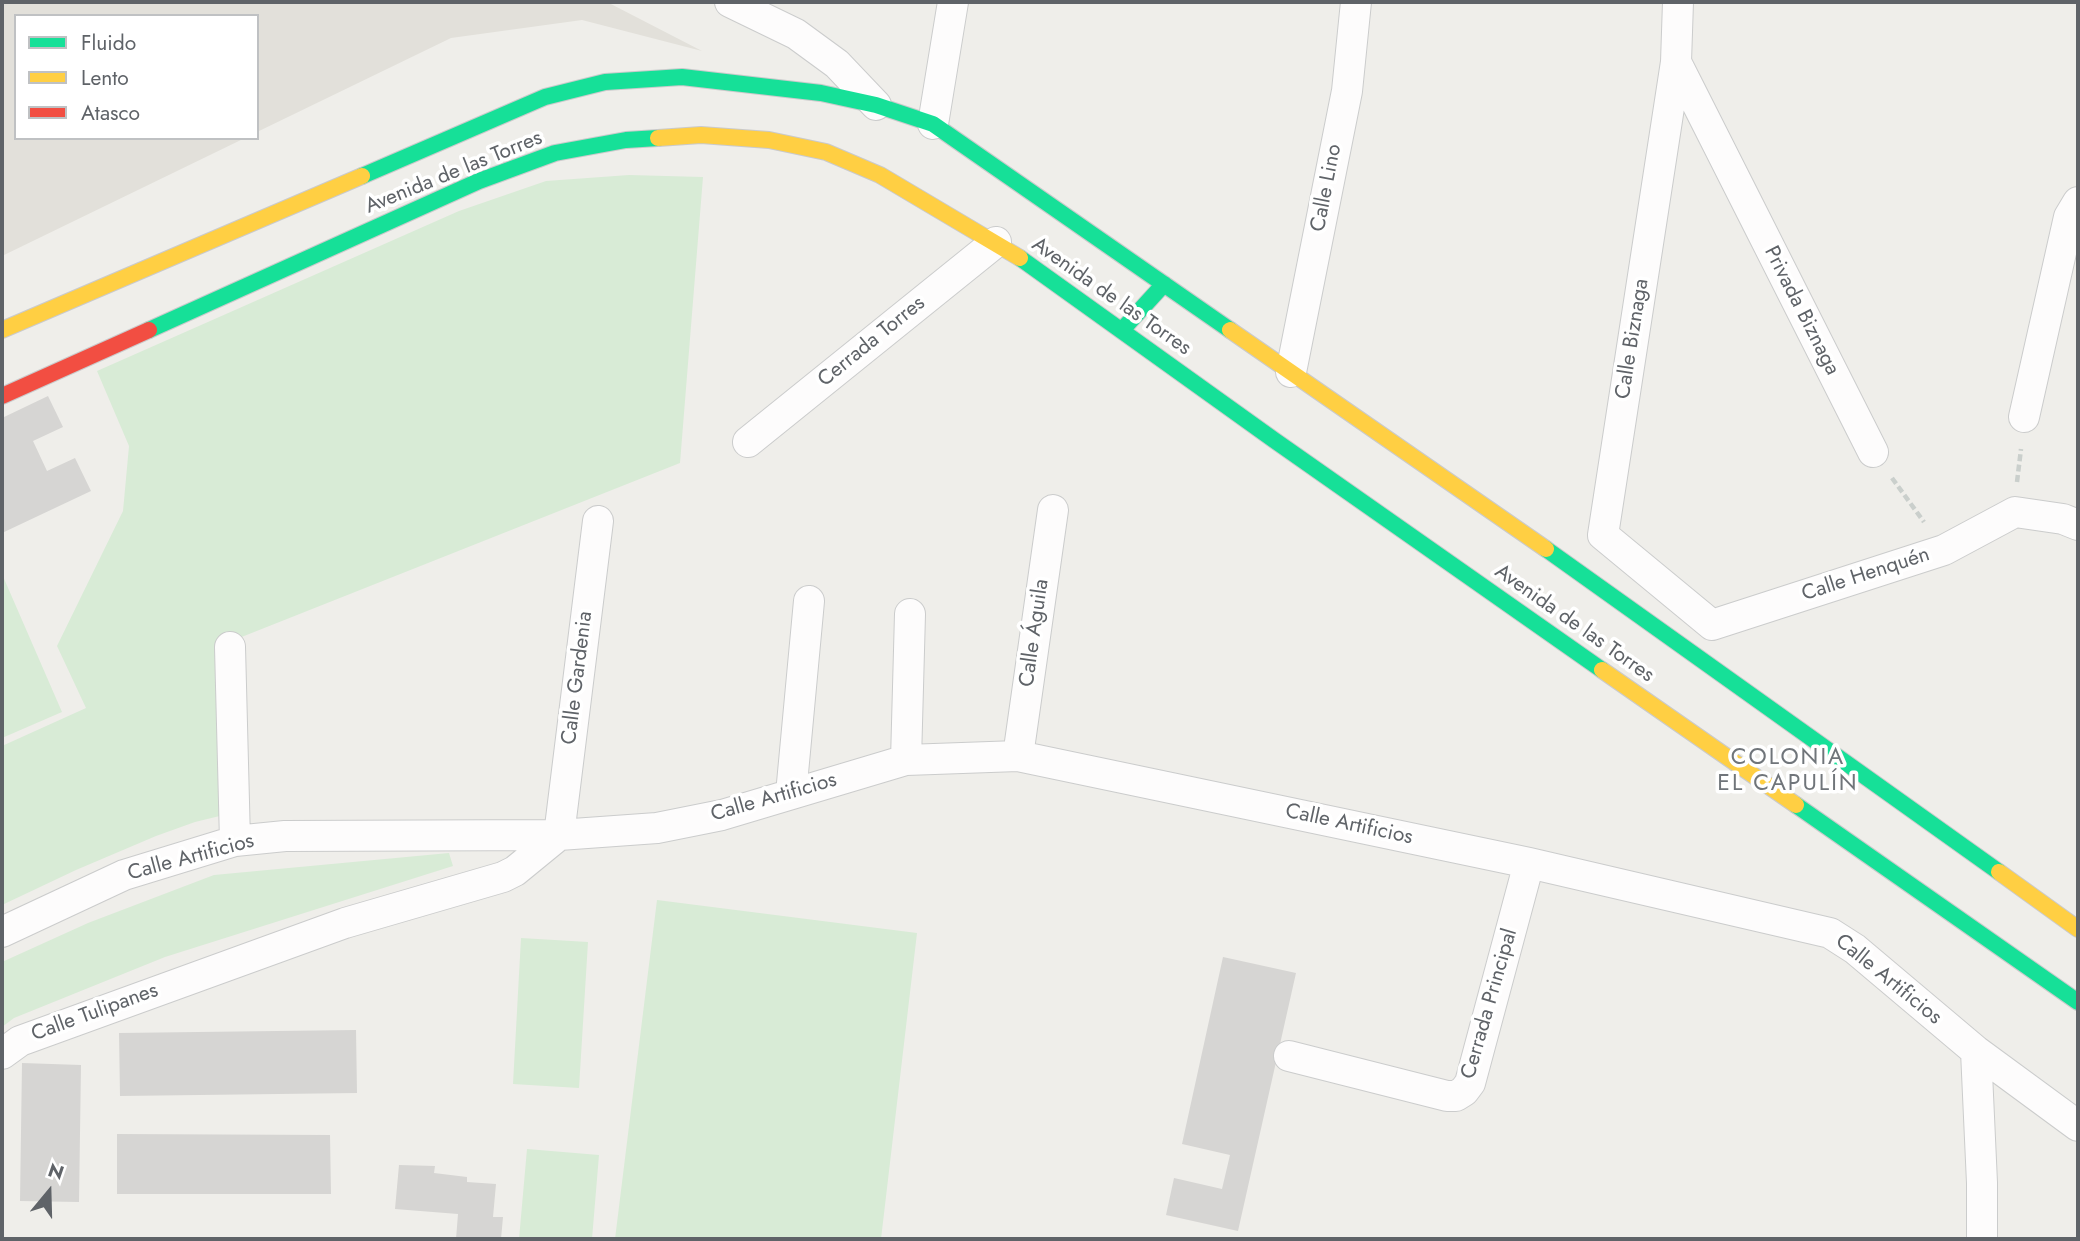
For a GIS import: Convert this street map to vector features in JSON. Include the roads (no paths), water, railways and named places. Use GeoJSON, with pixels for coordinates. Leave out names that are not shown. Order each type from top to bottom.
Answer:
{"type":"FeatureCollection","features":[{"type":"Feature","properties":{"kind":"street"},"geometry":{"type":"LineString","coordinates":[[730,2],[796,33],[837,64],[876,105]]}},
{"type":"Feature","properties":{"kind":"street"},"geometry":{"type":"LineString","coordinates":[[933,124],[953,2]]}},
{"type":"Feature","properties":{"kind":"street","name":"Calle Lino"},"geometry":{"type":"LineString","coordinates":[[1291,372],[1347,91],[1356,2]]}},
{"type":"Feature","properties":{"kind":"street","name":"Calle Biznaga"},"geometry":{"type":"LineString","coordinates":[[1678,2],[1676,62],[1603,535],[1712,625]]}},
{"type":"Feature","properties":{"kind":"street","name":"Privada Biznaga"},"geometry":{"type":"LineString","coordinates":[[1676,62],[1873,452]]}},
{"type":"Feature","properties":{"kind":"street","name":"Avenida de las Torres"},"geometry":{"type":"LineString","coordinates":[[2,330],[52,315],[545,97],[605,82],[682,77],[821,93],[876,105],[933,124],[1605,590],[2078,929]]}},
{"type":"Feature","properties":{"kind":"street","name":"Avenida de las Torres"},"geometry":{"type":"LineString","coordinates":[[2,396],[73,357],[479,181],[555,153],[626,140],[701,135],[769,140],[826,152],[880,175],[996,242],[1274,440],[2078,1002]]}},
{"type":"Feature","properties":{"kind":"street"},"geometry":{"type":"LineString","coordinates":[[2024,417],[2069,217],[2078,202]]}},
{"type":"Feature","properties":{"kind":"street","name":"Cerrada Torres"},"geometry":{"type":"LineString","coordinates":[[748,442],[996,242]]}},
{"type":"Feature","properties":{"kind":"street"},"geometry":{"type":"LineString","coordinates":[[1122,330],[1164,284]]}},
{"type":"Feature","properties":{"kind":"street","name":"Calle Águila"},"geometry":{"type":"LineString","coordinates":[[1018,755],[1053,510]]}},
{"type":"Feature","properties":{"kind":"street","name":"Calle Henquén"},"geometry":{"type":"LineString","coordinates":[[1712,625],[1944,550],[2015,512],[2063,519],[2078,525]]}},
{"type":"Feature","properties":{"kind":"street","name":"Calle Gardenia"},"geometry":{"type":"LineString","coordinates":[[559,835],[598,521]]}},
{"type":"Feature","properties":{"kind":"street"},"geometry":{"type":"LineString","coordinates":[[791,794],[809,601]]}},
{"type":"Feature","properties":{"kind":"street"},"geometry":{"type":"LineString","coordinates":[[906,760],[910,614]]}},
{"type":"Feature","properties":{"kind":"street"},"geometry":{"type":"LineString","coordinates":[[230,647],[235,841]]}},
{"type":"Feature","properties":{"kind":"street","name":"Calle Artificios"},"geometry":{"type":"LineString","coordinates":[[2,932],[124,875],[235,841],[285,836],[559,835],[657,828],[722,815],[906,760],[1018,755],[1530,863],[1830,933],[1855,949],[1976,1051],[2078,1126]]}},
{"type":"Feature","properties":{"kind":"street","name":"Calle Tulipanes"},"geometry":{"type":"LineString","coordinates":[[2,1054],[20,1041],[345,923],[503,877],[515,871],[559,835]]}},
{"type":"Feature","properties":{"kind":"street","name":"Cerrada Principal"},"geometry":{"type":"LineString","coordinates":[[1289,1056],[1447,1096],[1456,1096],[1464,1091],[1470,1083],[1530,863]]}},
{"type":"Feature","properties":{"kind":"street"},"geometry":{"type":"LineString","coordinates":[[1976,1051],[1982,1239]]}},
{"type":"Feature","properties":{"kind":"district","name":"COLONIA EL CAPULÍN"},"geometry":{"type":"Point","coordinates":[1788,771]}}]}
